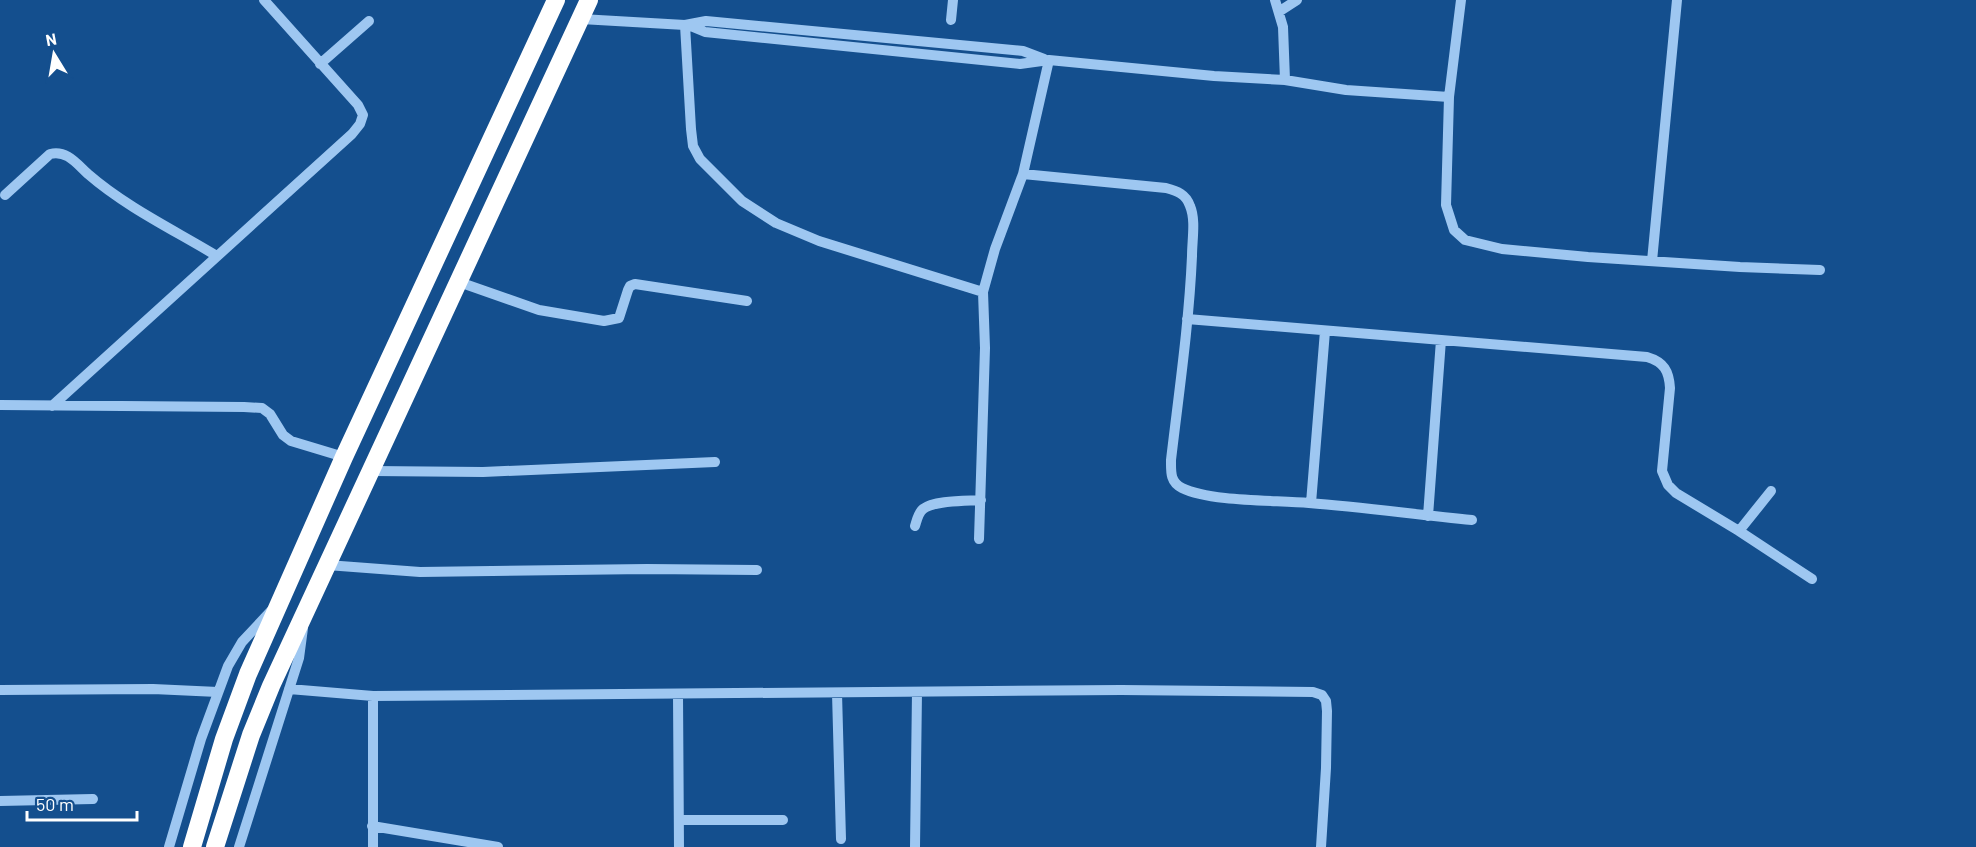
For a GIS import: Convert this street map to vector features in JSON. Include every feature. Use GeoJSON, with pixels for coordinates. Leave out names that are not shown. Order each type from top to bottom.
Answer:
{"type":"FeatureCollection","features":[{"type":"Feature","properties":{"kind":"highway"},"geometry":{"type":"LineString","coordinates":[[192,847],[235,707],[344,457],[556,0]]}},
{"type":"Feature","properties":{"kind":"highway"},"geometry":{"type":"LineString","coordinates":[[215,847],[251,735],[306,610],[589,0]]}},
{"type":"Feature","properties":{"kind":"street"},"geometry":{"type":"LineString","coordinates":[[52,406],[352,134],[360,124],[363,115],[358,105],[264,0]]}},
{"type":"Feature","properties":{"kind":"street"},"geometry":{"type":"LineString","coordinates":[[951,20],[953,0]]}},
{"type":"Feature","properties":{"kind":"street"},"geometry":{"type":"LineString","coordinates":[[1275,0],[1283,27],[1285,80]]}},
{"type":"Feature","properties":{"kind":"street"},"geometry":{"type":"LineString","coordinates":[[1280,11],[1297,0]]}},
{"type":"Feature","properties":{"kind":"street"},"geometry":{"type":"LineString","coordinates":[[1461,0],[1449,97],[1446,205],[1454,230],[1465,240],[1502,249],[1652,261],[1820,270]]}},
{"type":"Feature","properties":{"kind":"street"},"geometry":{"type":"LineString","coordinates":[[1652,261],[1677,0]]}},
{"type":"Feature","properties":{"kind":"street"},"geometry":{"type":"LineString","coordinates":[[581,19],[687,25],[705,32],[1020,64],[1047,60],[1214,76],[1285,80],[1346,90],[1449,97]]}},
{"type":"Feature","properties":{"kind":"street"},"geometry":{"type":"LineString","coordinates":[[320,64],[369,21]]}},
{"type":"Feature","properties":{"kind":"street"},"geometry":{"type":"LineString","coordinates":[[687,25],[690,129],[693,146],[700,159],[742,201],[776,223],[819,241],[983,292]]}},
{"type":"Feature","properties":{"kind":"street"},"geometry":{"type":"LineString","coordinates":[[979,538],[985,348],[983,292],[995,249],[1023,174],[1047,60]]}},
{"type":"Feature","properties":{"kind":"street"},"geometry":{"type":"LineString","coordinates":[[5,195],[50,154],[58,152],[66,154],[130,205],[217,256]]}},
{"type":"Feature","properties":{"kind":"street"},"geometry":{"type":"LineString","coordinates":[[1023,174],[1166,188],[1176,190],[1185,196],[1191,207],[1193,229],[1187,319],[1171,460],[1171,476],[1174,483],[1182,488],[1206,495],[1311,503],[1472,520]]}},
{"type":"Feature","properties":{"kind":"street"},"geometry":{"type":"LineString","coordinates":[[459,282],[539,310],[604,321],[619,318],[627,290],[634,284],[747,301]]}},
{"type":"Feature","properties":{"kind":"street"},"geometry":{"type":"LineString","coordinates":[[1187,319],[1647,357],[1656,360],[1664,365],[1670,375],[1662,471],[1665,479],[1676,494],[1739,531],[1812,579]]}},
{"type":"Feature","properties":{"kind":"street"},"geometry":{"type":"LineString","coordinates":[[1311,503],[1325,331]]}},
{"type":"Feature","properties":{"kind":"street"},"geometry":{"type":"LineString","coordinates":[[1428,516],[1441,340]]}},
{"type":"Feature","properties":{"kind":"street"},"geometry":{"type":"LineString","coordinates":[[0,405],[262,408],[270,414],[283,435],[291,441],[344,457]]}},
{"type":"Feature","properties":{"kind":"street"},"geometry":{"type":"LineString","coordinates":[[372,471],[483,472],[715,462]]}},
{"type":"Feature","properties":{"kind":"street"},"geometry":{"type":"LineString","coordinates":[[1739,531],[1771,491]]}},
{"type":"Feature","properties":{"kind":"street"},"geometry":{"type":"LineString","coordinates":[[915,526],[917,516],[922,509],[930,505],[981,500]]}},
{"type":"Feature","properties":{"kind":"street"},"geometry":{"type":"LineString","coordinates":[[327,566],[420,572],[757,570]]}},
{"type":"Feature","properties":{"kind":"street"},"geometry":{"type":"LineString","coordinates":[[169,847],[201,739],[228,666],[242,642],[282,600]]}},
{"type":"Feature","properties":{"kind":"street"},"geometry":{"type":"LineString","coordinates":[[239,847],[299,658],[306,610]]}},
{"type":"Feature","properties":{"kind":"street"},"geometry":{"type":"LineString","coordinates":[[0,690],[153,689],[218,692]]}},
{"type":"Feature","properties":{"kind":"street"},"geometry":{"type":"LineString","coordinates":[[289,689],[373,696],[1121,690],[1313,692],[1322,695],[1326,701],[1327,711],[1321,847]]}},
{"type":"Feature","properties":{"kind":"street"},"geometry":{"type":"LineString","coordinates":[[915,847],[917,692]]}},
{"type":"Feature","properties":{"kind":"street"},"geometry":{"type":"LineString","coordinates":[[837,693],[841,839]]}},
{"type":"Feature","properties":{"kind":"street"},"geometry":{"type":"LineString","coordinates":[[678,695],[679,847]]}},
{"type":"Feature","properties":{"kind":"street"},"geometry":{"type":"LineString","coordinates":[[373,696],[373,847]]}},
{"type":"Feature","properties":{"kind":"street"},"geometry":{"type":"LineString","coordinates":[[0,801],[93,799]]}},
{"type":"Feature","properties":{"kind":"street"},"geometry":{"type":"LineString","coordinates":[[679,820],[783,820]]}},
{"type":"Feature","properties":{"kind":"street"},"geometry":{"type":"LineString","coordinates":[[372,826],[467,844],[498,847]]}}]}
